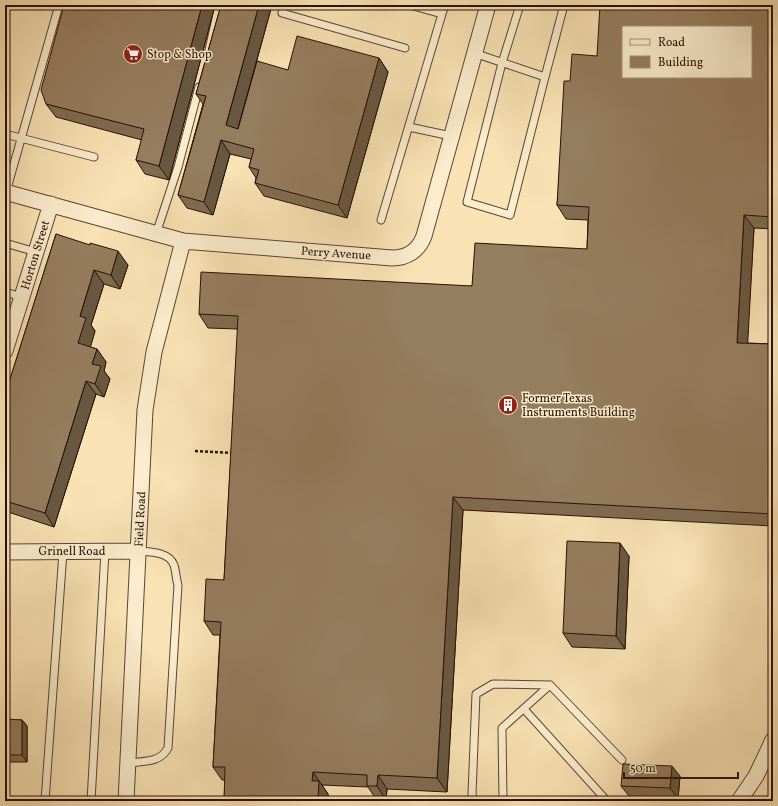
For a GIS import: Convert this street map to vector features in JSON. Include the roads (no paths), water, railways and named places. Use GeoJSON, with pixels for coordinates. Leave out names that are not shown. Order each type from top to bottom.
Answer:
{"type":"FeatureCollection","features":[{"type":"Feature","properties":{"kind":"street","name":"Perry Avenue"},"geometry":{"type":"LineString","coordinates":[[6,192],[183,242],[392,258],[406,256],[415,251],[423,239],[488,5]]}},
{"type":"Feature","properties":{"kind":"street","name":"Horton Street"},"geometry":{"type":"LineString","coordinates":[[5,351],[50,204]]}},
{"type":"Feature","properties":{"kind":"street","name":"Field Road"},"geometry":{"type":"LineString","coordinates":[[126,801],[145,410],[148,382],[154,352],[183,242]]}},
{"type":"Feature","properties":{"kind":"street","name":"Grinell Road"},"geometry":{"type":"LineString","coordinates":[[5,552],[139,551]]}},
{"type":"Feature","properties":{"kind":"street"},"geometry":{"type":"LineString","coordinates":[[739,801],[756,776],[773,740]]}},
{"type":"Feature","properties":{"kind":"lane"},"geometry":{"type":"LineString","coordinates":[[6,192],[59,5]]}},
{"type":"Feature","properties":{"kind":"lane"},"geometry":{"type":"LineString","coordinates":[[207,54],[219,5]]}},
{"type":"Feature","properties":{"kind":"lane"},"geometry":{"type":"LineString","coordinates":[[284,5],[282,13],[405,48]]}},
{"type":"Feature","properties":{"kind":"lane"},"geometry":{"type":"LineString","coordinates":[[410,5],[442,14]]}},
{"type":"Feature","properties":{"kind":"lane"},"geometry":{"type":"LineString","coordinates":[[381,220],[445,5]]}},
{"type":"Feature","properties":{"kind":"lane"},"geometry":{"type":"LineString","coordinates":[[520,5],[502,63],[467,202],[510,215],[564,5]]}},
{"type":"Feature","properties":{"kind":"lane"},"geometry":{"type":"LineString","coordinates":[[474,53],[545,77]]}},
{"type":"Feature","properties":{"kind":"lane"},"geometry":{"type":"LineString","coordinates":[[156,234],[178,167],[202,77]]}},
{"type":"Feature","properties":{"kind":"lane"},"geometry":{"type":"LineString","coordinates":[[409,127],[451,136]]}},
{"type":"Feature","properties":{"kind":"lane"},"geometry":{"type":"LineString","coordinates":[[5,134],[94,157]]}},
{"type":"Feature","properties":{"kind":"lane"},"geometry":{"type":"LineString","coordinates":[[5,243],[36,252]]}},
{"type":"Feature","properties":{"kind":"lane"},"geometry":{"type":"LineString","coordinates":[[5,292],[22,297]]}},
{"type":"Feature","properties":{"kind":"lane"},"geometry":{"type":"LineString","coordinates":[[91,801],[105,551]]}},
{"type":"Feature","properties":{"kind":"lane"},"geometry":{"type":"LineString","coordinates":[[128,763],[158,759],[165,754],[168,748],[178,585],[173,564],[166,556],[139,551]]}},
{"type":"Feature","properties":{"kind":"lane"},"geometry":{"type":"LineString","coordinates":[[45,801],[63,552]]}},
{"type":"Feature","properties":{"kind":"lane"},"geometry":{"type":"LineString","coordinates":[[474,801],[472,794],[476,694],[493,684],[550,685],[622,760]]}},
{"type":"Feature","properties":{"kind":"lane"},"geometry":{"type":"LineString","coordinates":[[503,801],[502,728],[550,685]]}},
{"type":"Feature","properties":{"kind":"lane"},"geometry":{"type":"LineString","coordinates":[[524,708],[607,801]]}},
{"type":"Feature","properties":{"kind":"place","name":"Stop & Shop"},"geometry":{"type":"Point","coordinates":[133,54]}},
{"type":"Feature","properties":{"kind":"place","name":"Former Texas Instruments Building"},"geometry":{"type":"Point","coordinates":[508,405]}}]}
